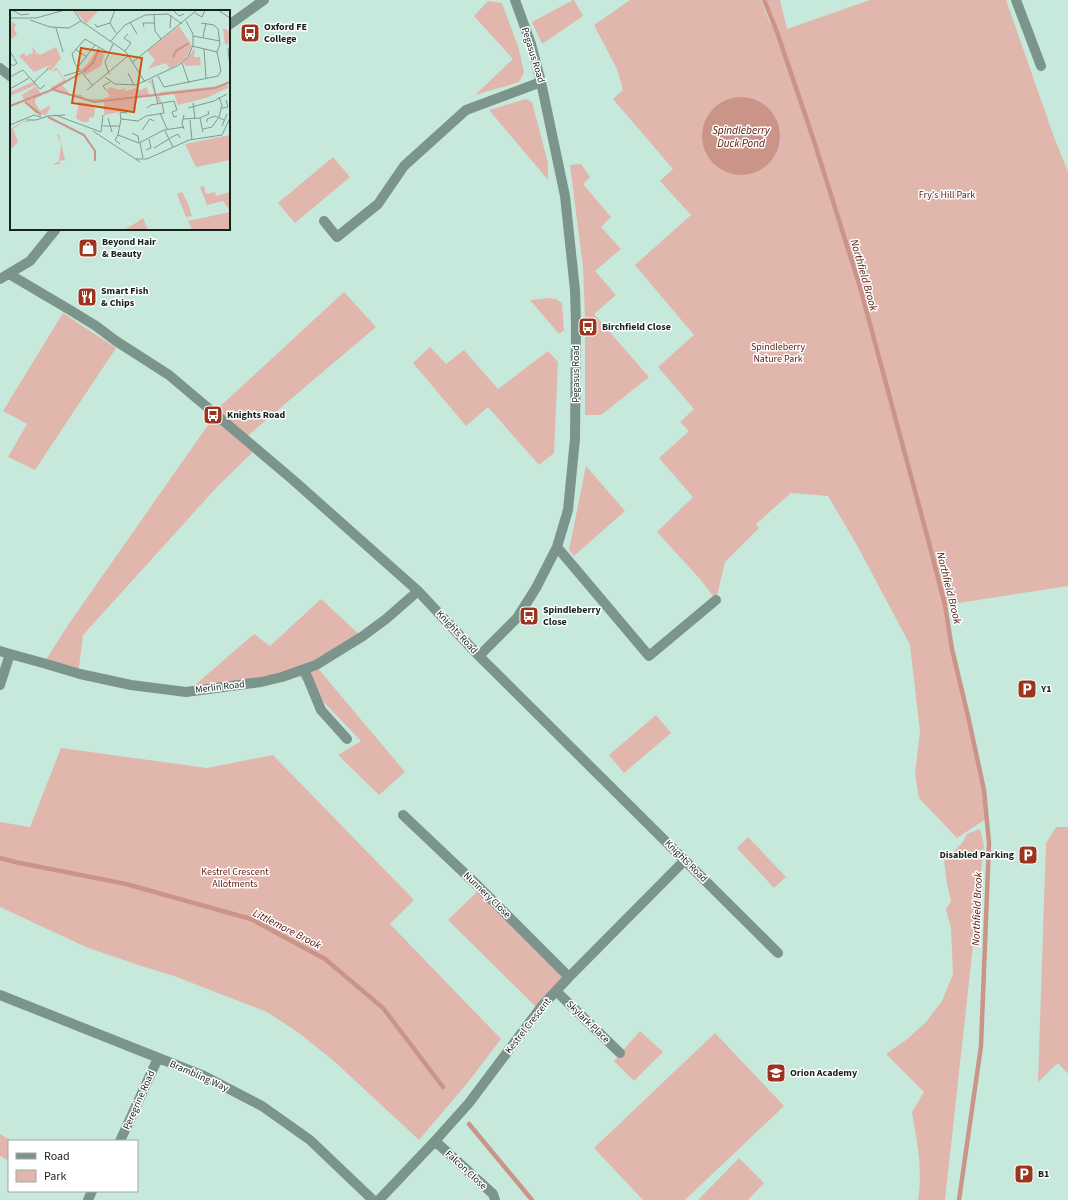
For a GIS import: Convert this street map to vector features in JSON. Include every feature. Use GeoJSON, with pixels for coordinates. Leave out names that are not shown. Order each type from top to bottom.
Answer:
{"type":"FeatureCollection","features":[{"type":"Feature","properties":{"kind":"street"},"geometry":{"type":"LineString","coordinates":[[230,24],[264,0]]}},
{"type":"Feature","properties":{"kind":"street","name":"Pegasus Road"},"geometry":{"type":"LineString","coordinates":[[479,656],[517,618],[536,588],[557,547],[568,510],[575,439],[575,290],[565,196],[541,82],[531,44],[515,0]]}},
{"type":"Feature","properties":{"kind":"street"},"geometry":{"type":"LineString","coordinates":[[1016,0],[1041,66]]}},
{"type":"Feature","properties":{"kind":"street"},"geometry":{"type":"LineString","coordinates":[[0,68],[10,76]]}},
{"type":"Feature","properties":{"kind":"street"},"geometry":{"type":"LineString","coordinates":[[324,221],[337,237],[378,204],[404,166],[466,110],[541,82]]}},
{"type":"Feature","properties":{"kind":"street"},"geometry":{"type":"LineString","coordinates":[[0,279],[30,260],[55,230]]}},
{"type":"Feature","properties":{"kind":"street","name":"Knights Road"},"geometry":{"type":"LineString","coordinates":[[9,274],[70,310],[169,375],[292,479],[418,591],[479,656],[778,953]]}},
{"type":"Feature","properties":{"kind":"street"},"geometry":{"type":"LineString","coordinates":[[557,547],[649,656],[716,600]]}},
{"type":"Feature","properties":{"kind":"street","name":"Merlin Road"},"geometry":{"type":"LineString","coordinates":[[0,651],[80,674],[131,685],[186,692],[261,682],[316,665],[363,636],[386,619],[418,591]]}},
{"type":"Feature","properties":{"kind":"street"},"geometry":{"type":"LineString","coordinates":[[0,685],[10,654]]}},
{"type":"Feature","properties":{"kind":"street"},"geometry":{"type":"LineString","coordinates":[[304,669],[321,710],[347,739]]}},
{"type":"Feature","properties":{"kind":"street","name":"Nunnery Close"},"geometry":{"type":"LineString","coordinates":[[403,815],[478,886],[569,977]]}},
{"type":"Feature","properties":{"kind":"street","name":"Kestrel Crescent"},"geometry":{"type":"LineString","coordinates":[[379,1200],[470,1103],[542,1006],[685,860]]}},
{"type":"Feature","properties":{"kind":"street","name":"Skylark Place"},"geometry":{"type":"LineString","coordinates":[[556,991],[620,1053]]}},
{"type":"Feature","properties":{"kind":"street","name":"Brambling Way"},"geometry":{"type":"LineString","coordinates":[[0,995],[204,1076],[262,1106],[310,1140],[373,1200]]}},
{"type":"Feature","properties":{"kind":"street","name":"Peregrine Road"},"geometry":{"type":"LineString","coordinates":[[120,1140],[158,1058]]}},
{"type":"Feature","properties":{"kind":"street","name":"Falcon Close"},"geometry":{"type":"LineString","coordinates":[[435,1141],[493,1194],[495,1200]]}},
{"type":"Feature","properties":{"kind":"green space"},"geometry":{"type":"Polygon","coordinates":[[[573,0],[583,16],[542,44],[532,22],[573,0]]]}},
{"type":"Feature","properties":{"kind":"green space"},"geometry":{"type":"Polygon","coordinates":[[[630,0],[761,0],[769,21],[776,33],[779,32],[777,32],[764,0],[780,0],[787,29],[870,0],[1006,0],[1054,137],[1068,172],[1068,586],[945,605],[952,650],[976,756],[984,798],[986,819],[957,838],[919,798],[915,774],[920,731],[910,645],[858,547],[828,496],[791,493],[756,524],[759,528],[725,562],[716,600],[700,579],[657,532],[693,497],[659,458],[689,431],[680,422],[694,409],[658,367],[694,335],[635,265],[691,215],[660,181],[673,169],[613,99],[623,90],[617,69],[594,25],[630,0]]]}},
{"type":"Feature","properties":{"kind":"green space"},"geometry":{"type":"Polygon","coordinates":[[[488,1],[502,3],[518,46],[524,72],[519,82],[475,95],[513,59],[474,16],[488,1]]]}},
{"type":"Feature","properties":{"kind":"green space"},"geometry":{"type":"Polygon","coordinates":[[[526,99],[532,102],[548,163],[548,180],[489,110],[526,99]]]}},
{"type":"Feature","properties":{"kind":"green space"},"geometry":{"type":"Polygon","coordinates":[[[333,157],[350,177],[295,223],[278,203],[333,157]]]}},
{"type":"Feature","properties":{"kind":"green space"},"geometry":{"type":"Polygon","coordinates":[[[581,164],[590,177],[583,184],[611,217],[601,227],[621,249],[595,271],[616,295],[594,314],[649,377],[601,415],[585,415],[585,316],[583,267],[570,165],[581,164]]]}},
{"type":"Feature","properties":{"kind":"green space"},"geometry":{"type":"Polygon","coordinates":[[[344,292],[376,327],[245,438],[214,412],[344,292]]]}},
{"type":"Feature","properties":{"kind":"green space"},"geometry":{"type":"Polygon","coordinates":[[[550,298],[556,299],[562,303],[564,330],[559,334],[530,300],[550,298]]]}},
{"type":"Feature","properties":{"kind":"green space"},"geometry":{"type":"Polygon","coordinates":[[[63,313],[116,348],[35,470],[8,457],[27,424],[3,411],[63,313]]]}},
{"type":"Feature","properties":{"kind":"green space"},"geometry":{"type":"Polygon","coordinates":[[[430,347],[446,364],[464,350],[498,389],[548,351],[558,362],[554,453],[539,465],[488,407],[466,426],[413,363],[430,347]]]}},
{"type":"Feature","properties":{"kind":"green space"},"geometry":{"type":"Polygon","coordinates":[[[215,415],[255,450],[217,487],[83,635],[78,675],[42,666],[68,625],[215,415]]]}},
{"type":"Feature","properties":{"kind":"green space"},"geometry":{"type":"Polygon","coordinates":[[[586,466],[625,511],[574,556],[569,550],[586,466]]]}},
{"type":"Feature","properties":{"kind":"green space"},"geometry":{"type":"Polygon","coordinates":[[[321,599],[361,636],[291,673],[188,691],[254,634],[270,646],[321,599]]]}},
{"type":"Feature","properties":{"kind":"green space"},"geometry":{"type":"Polygon","coordinates":[[[316,666],[405,772],[379,795],[338,755],[361,741],[296,673],[316,666]]]}},
{"type":"Feature","properties":{"kind":"green space"},"geometry":{"type":"Polygon","coordinates":[[[656,715],[671,733],[624,773],[609,755],[656,715]]]}},
{"type":"Feature","properties":{"kind":"green space","name":"Kestrel Crescent Allotments"},"geometry":{"type":"Polygon","coordinates":[[[61,748],[207,768],[273,755],[414,900],[390,924],[501,1039],[469,1081],[419,1140],[335,1062],[299,1033],[267,1012],[174,976],[86,947],[0,907],[0,822],[30,827],[61,748]]]}},
{"type":"Feature","properties":{"kind":"green space"},"geometry":{"type":"Polygon","coordinates":[[[1056,827],[1068,827],[1068,1074],[1058,1063],[1038,1082],[1046,843],[1056,827]]]}},
{"type":"Feature","properties":{"kind":"green space"},"geometry":{"type":"Polygon","coordinates":[[[980,829],[984,845],[945,1200],[918,1200],[920,1166],[912,1112],[924,1092],[886,1054],[906,1040],[925,1023],[942,1001],[953,974],[951,928],[946,909],[951,901],[944,861],[963,842],[967,834],[980,829]]]}},
{"type":"Feature","properties":{"kind":"green space"},"geometry":{"type":"Polygon","coordinates":[[[748,837],[786,877],[774,888],[737,848],[748,837]]]}},
{"type":"Feature","properties":{"kind":"green space"},"geometry":{"type":"Polygon","coordinates":[[[477,892],[564,977],[536,1007],[448,920],[477,892]]]}},
{"type":"Feature","properties":{"kind":"green space"},"geometry":{"type":"Polygon","coordinates":[[[640,1031],[663,1052],[634,1081],[614,1061],[640,1031]]]}},
{"type":"Feature","properties":{"kind":"green space"},"geometry":{"type":"Polygon","coordinates":[[[715,1033],[784,1106],[685,1200],[643,1200],[594,1148],[715,1033]]]}},
{"type":"Feature","properties":{"kind":"green space"},"geometry":{"type":"Polygon","coordinates":[[[0,1134],[10,1140],[8,1140],[8,1160],[0,1156],[0,1134]]]}},
{"type":"Feature","properties":{"kind":"green space"},"geometry":{"type":"Polygon","coordinates":[[[739,1158],[764,1183],[748,1200],[698,1200],[739,1158]]]}},
{"type":"Feature","properties":{"kind":"water","name":"Spindleberry Duck Pond"},"geometry":{"type":"Polygon","coordinates":[[[741,97],[756,100],[768,109],[777,121],[780,136],[777,151],[768,163],[756,172],[741,175],[726,172],[714,163],[705,151],[702,136],[705,121],[714,109],[726,100],[741,97]]]}},
{"type":"Feature","properties":{"kind":"waterway","name":"Northfield Brook"},"geometry":{"type":"LineString","coordinates":[[764,0],[777,32],[814,141],[860,287],[945,605],[952,649],[984,790],[989,843],[981,1046],[959,1200]]}},
{"type":"Feature","properties":{"kind":"waterway","name":"Littlemore Brook"},"geometry":{"type":"LineString","coordinates":[[0,858],[126,884],[251,919],[325,959],[383,1008],[443,1087]]}},
{"type":"Feature","properties":{"kind":"waterway","name":"Littlemore Brook"},"geometry":{"type":"LineString","coordinates":[[469,1124],[532,1200]]}},
{"type":"Feature","properties":{"kind":"place","name":"Oxford FE College"},"geometry":{"type":"Point","coordinates":[250,33]}},
{"type":"Feature","properties":{"kind":"place","name":"Beyond Hair & Beauty"},"geometry":{"type":"Point","coordinates":[88,248]}},
{"type":"Feature","properties":{"kind":"place","name":"Smart Fish & Chips"},"geometry":{"type":"Point","coordinates":[87,297]}},
{"type":"Feature","properties":{"kind":"place","name":"Birchfield Close"},"geometry":{"type":"Point","coordinates":[588,327]}},
{"type":"Feature","properties":{"kind":"place","name":"Knights Road"},"geometry":{"type":"Point","coordinates":[213,415]}},
{"type":"Feature","properties":{"kind":"place","name":"Spindleberry Close"},"geometry":{"type":"Point","coordinates":[529,616]}},
{"type":"Feature","properties":{"kind":"place","name":"Y1"},"geometry":{"type":"Point","coordinates":[1027,689]}},
{"type":"Feature","properties":{"kind":"place","name":"Disabled Parking"},"geometry":{"type":"Point","coordinates":[1028,855]}},
{"type":"Feature","properties":{"kind":"place","name":"Orion Academy"},"geometry":{"type":"Point","coordinates":[776,1073]}},
{"type":"Feature","properties":{"kind":"place","name":"B1"},"geometry":{"type":"Point","coordinates":[1024,1174]}},
{"type":"Feature","properties":{"kind":"park label","name":"Fry's Hill Park"},"geometry":{"type":"Point","coordinates":[947,195]}},
{"type":"Feature","properties":{"kind":"park label","name":"Spindleberry Nature Park"},"geometry":{"type":"Point","coordinates":[778,352]}}]}
